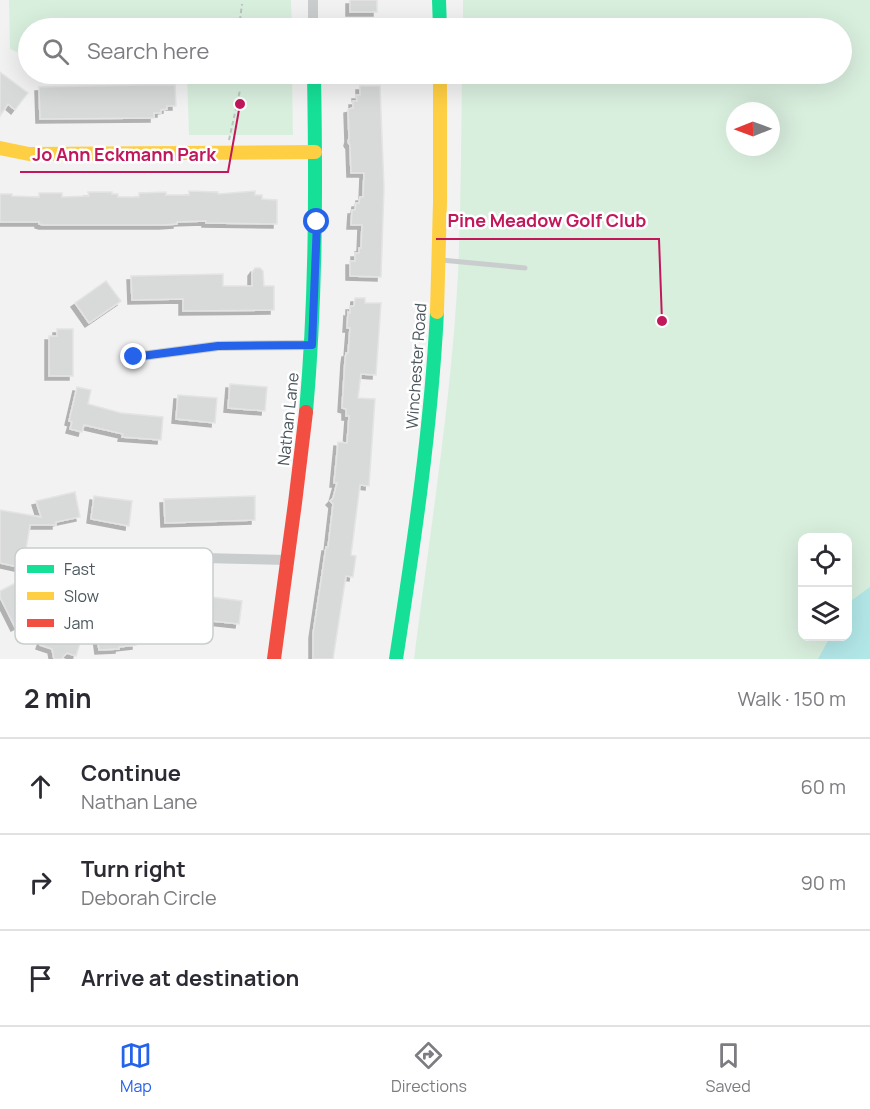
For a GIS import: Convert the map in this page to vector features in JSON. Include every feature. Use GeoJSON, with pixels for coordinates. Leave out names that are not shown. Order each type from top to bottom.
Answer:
{"type":"FeatureCollection","features":[{"type":"Feature","properties":{"kind":"street"},"geometry":{"type":"LineString","coordinates":[[313,0],[313,18]]}},
{"type":"Feature","properties":{"kind":"street"},"geometry":{"type":"LineString","coordinates":[[439,0],[440,18]]}},
{"type":"Feature","properties":{"kind":"street","name":"Nathan Lane"},"geometry":{"type":"LineString","coordinates":[[274,659],[304,437],[312,345],[317,222],[314,84]]}},
{"type":"Feature","properties":{"kind":"street","name":"Winchester Road"},"geometry":{"type":"LineString","coordinates":[[396,659],[418,516],[430,417],[439,259],[440,84]]}},
{"type":"Feature","properties":{"kind":"street"},"geometry":{"type":"LineString","coordinates":[[0,148],[29,154],[315,152]]}},
{"type":"Feature","properties":{"kind":"street"},"geometry":{"type":"LineString","coordinates":[[134,357],[218,346],[312,345]]}},
{"type":"Feature","properties":{"kind":"street"},"geometry":{"type":"LineString","coordinates":[[213,558],[289,560]]}},
{"type":"Feature","properties":{"kind":"lane"},"geometry":{"type":"LineString","coordinates":[[439,259],[525,268]]}},
{"type":"Feature","properties":{"kind":"path"},"geometry":{"type":"LineString","coordinates":[[240,18],[242,3]]}},
{"type":"Feature","properties":{"kind":"path"},"geometry":{"type":"LineString","coordinates":[[228,153],[240,90]]}},
{"type":"Feature","properties":{"kind":"green space"},"geometry":{"type":"Polygon","coordinates":[[[9,0],[291,0],[292,18],[18,18],[18,53],[10,49],[9,0]]]}},
{"type":"Feature","properties":{"kind":"green space"},"geometry":{"type":"Polygon","coordinates":[[[463,0],[870,0],[870,659],[414,659],[445,419],[458,274],[462,84],[852,84],[852,18],[463,18],[463,0]]]}},
{"type":"Feature","properties":{"kind":"green space"},"geometry":{"type":"Polygon","coordinates":[[[187,84],[292,84],[293,135],[189,135],[187,84]]]}},
{"type":"Feature","properties":{"kind":"water"},"geometry":{"type":"Polygon","coordinates":[[[870,587],[870,659],[818,659],[828,641],[852,641],[852,600],[870,587]]]}},
{"type":"Feature","properties":{"kind":"building"},"geometry":{"type":"Polygon","coordinates":[[[350,0],[377,0],[377,12],[350,12],[350,0]]]}},
{"type":"Feature","properties":{"kind":"building"},"geometry":{"type":"Polygon","coordinates":[[[0,72],[28,93],[15,110],[8,104],[0,116],[0,72]]]}},
{"type":"Feature","properties":{"kind":"building"},"geometry":{"type":"Polygon","coordinates":[[[175,85],[176,106],[167,106],[167,109],[161,110],[161,113],[154,113],[154,118],[40,119],[39,87],[175,85]]]}},
{"type":"Feature","properties":{"kind":"building"},"geometry":{"type":"Polygon","coordinates":[[[360,86],[380,86],[384,188],[381,277],[350,276],[350,261],[355,261],[355,253],[359,253],[359,248],[361,248],[362,225],[351,225],[352,210],[355,210],[360,197],[363,197],[364,173],[351,173],[348,109],[353,108],[353,101],[357,101],[356,95],[360,95],[360,86]]]}},
{"type":"Feature","properties":{"kind":"building"},"geometry":{"type":"Polygon","coordinates":[[[189,191],[218,192],[218,194],[255,191],[255,195],[262,195],[262,199],[277,200],[277,224],[206,223],[206,221],[163,225],[43,225],[39,222],[0,222],[0,194],[39,197],[39,193],[62,193],[62,197],[89,196],[88,192],[112,192],[112,194],[118,194],[118,197],[139,197],[139,193],[166,192],[166,195],[189,195],[189,191]]]}},
{"type":"Feature","properties":{"kind":"building"},"geometry":{"type":"Polygon","coordinates":[[[255,268],[263,271],[264,286],[274,286],[274,310],[183,311],[183,299],[132,300],[131,276],[223,274],[223,286],[252,286],[252,272],[255,268]]]}},
{"type":"Feature","properties":{"kind":"building"},"geometry":{"type":"Polygon","coordinates":[[[106,281],[121,301],[89,323],[75,303],[106,281]]]}},
{"type":"Feature","properties":{"kind":"building"},"geometry":{"type":"Polygon","coordinates":[[[355,298],[365,298],[365,303],[381,303],[376,375],[361,374],[358,398],[375,399],[369,486],[360,485],[351,555],[356,556],[353,577],[346,576],[333,659],[313,659],[313,634],[333,504],[330,501],[337,483],[334,483],[338,442],[347,443],[349,416],[346,416],[346,409],[342,408],[350,328],[347,328],[348,312],[350,313],[350,306],[354,306],[355,298]]]}},
{"type":"Feature","properties":{"kind":"building"},"geometry":{"type":"Polygon","coordinates":[[[57,329],[73,329],[73,376],[49,376],[49,336],[57,336],[57,329]]]}},
{"type":"Feature","properties":{"kind":"building"},"geometry":{"type":"Polygon","coordinates":[[[230,384],[267,387],[265,411],[228,408],[230,384]]]}},
{"type":"Feature","properties":{"kind":"building"},"geometry":{"type":"Polygon","coordinates":[[[77,387],[91,390],[88,404],[121,413],[163,417],[161,440],[122,437],[123,434],[84,425],[82,432],[70,429],[72,422],[69,421],[77,387]]]}},
{"type":"Feature","properties":{"kind":"building"},"geometry":{"type":"Polygon","coordinates":[[[178,395],[217,398],[215,423],[176,419],[178,395]]]}},
{"type":"Feature","properties":{"kind":"building"},"geometry":{"type":"Polygon","coordinates":[[[75,492],[80,517],[56,522],[56,525],[30,525],[26,548],[15,548],[15,566],[0,563],[0,510],[41,517],[36,501],[75,492]]]}},
{"type":"Feature","properties":{"kind":"building"},"geometry":{"type":"Polygon","coordinates":[[[94,496],[132,501],[129,526],[91,519],[94,496]]]}},
{"type":"Feature","properties":{"kind":"building"},"geometry":{"type":"Polygon","coordinates":[[[255,496],[255,520],[165,523],[164,499],[255,496]]]}},
{"type":"Feature","properties":{"kind":"building"},"geometry":{"type":"Polygon","coordinates":[[[15,583],[15,627],[0,597],[0,591],[15,583]]]}},
{"type":"Feature","properties":{"kind":"building"},"geometry":{"type":"Polygon","coordinates":[[[213,597],[242,601],[239,624],[213,621],[213,597]]]}},
{"type":"Feature","properties":{"kind":"building"},"geometry":{"type":"Polygon","coordinates":[[[80,644],[76,656],[67,653],[61,659],[54,659],[52,649],[40,645],[80,644]]]}},
{"type":"Feature","properties":{"kind":"building"},"geometry":{"type":"Polygon","coordinates":[[[98,644],[136,644],[119,647],[119,649],[99,650],[98,644]]]}},
{"type":"Feature","properties":{"kind":"traffic: fast"},"geometry":{"type":"LineString","coordinates":[[439,0],[440,18]]}},
{"type":"Feature","properties":{"kind":"traffic: fast"},"geometry":{"type":"LineString","coordinates":[[306,412],[312,327],[314,84]]}},
{"type":"Feature","properties":{"kind":"traffic: fast"},"geometry":{"type":"LineString","coordinates":[[396,659],[426,443],[437,312]]}},
{"type":"Feature","properties":{"kind":"traffic: slow"},"geometry":{"type":"LineString","coordinates":[[437,312],[440,84]]}},
{"type":"Feature","properties":{"kind":"traffic: slow"},"geometry":{"type":"LineString","coordinates":[[0,148],[29,154],[315,152]]}},
{"type":"Feature","properties":{"kind":"traffic: jam"},"geometry":{"type":"LineString","coordinates":[[274,659],[306,412]]}},
{"type":"Feature","properties":{"kind":"place","name":"Jo Ann Eckmann Park"},"geometry":{"type":"Point","coordinates":[240,104]}},
{"type":"Feature","properties":{"kind":"place","name":"Pine Meadow Golf Club"},"geometry":{"type":"Point","coordinates":[662,321]}},
{"type":"Feature","properties":{"kind":"route"},"geometry":{"type":"LineString","coordinates":[[134,357],[218,346],[312,345],[317,222]]}}]}
